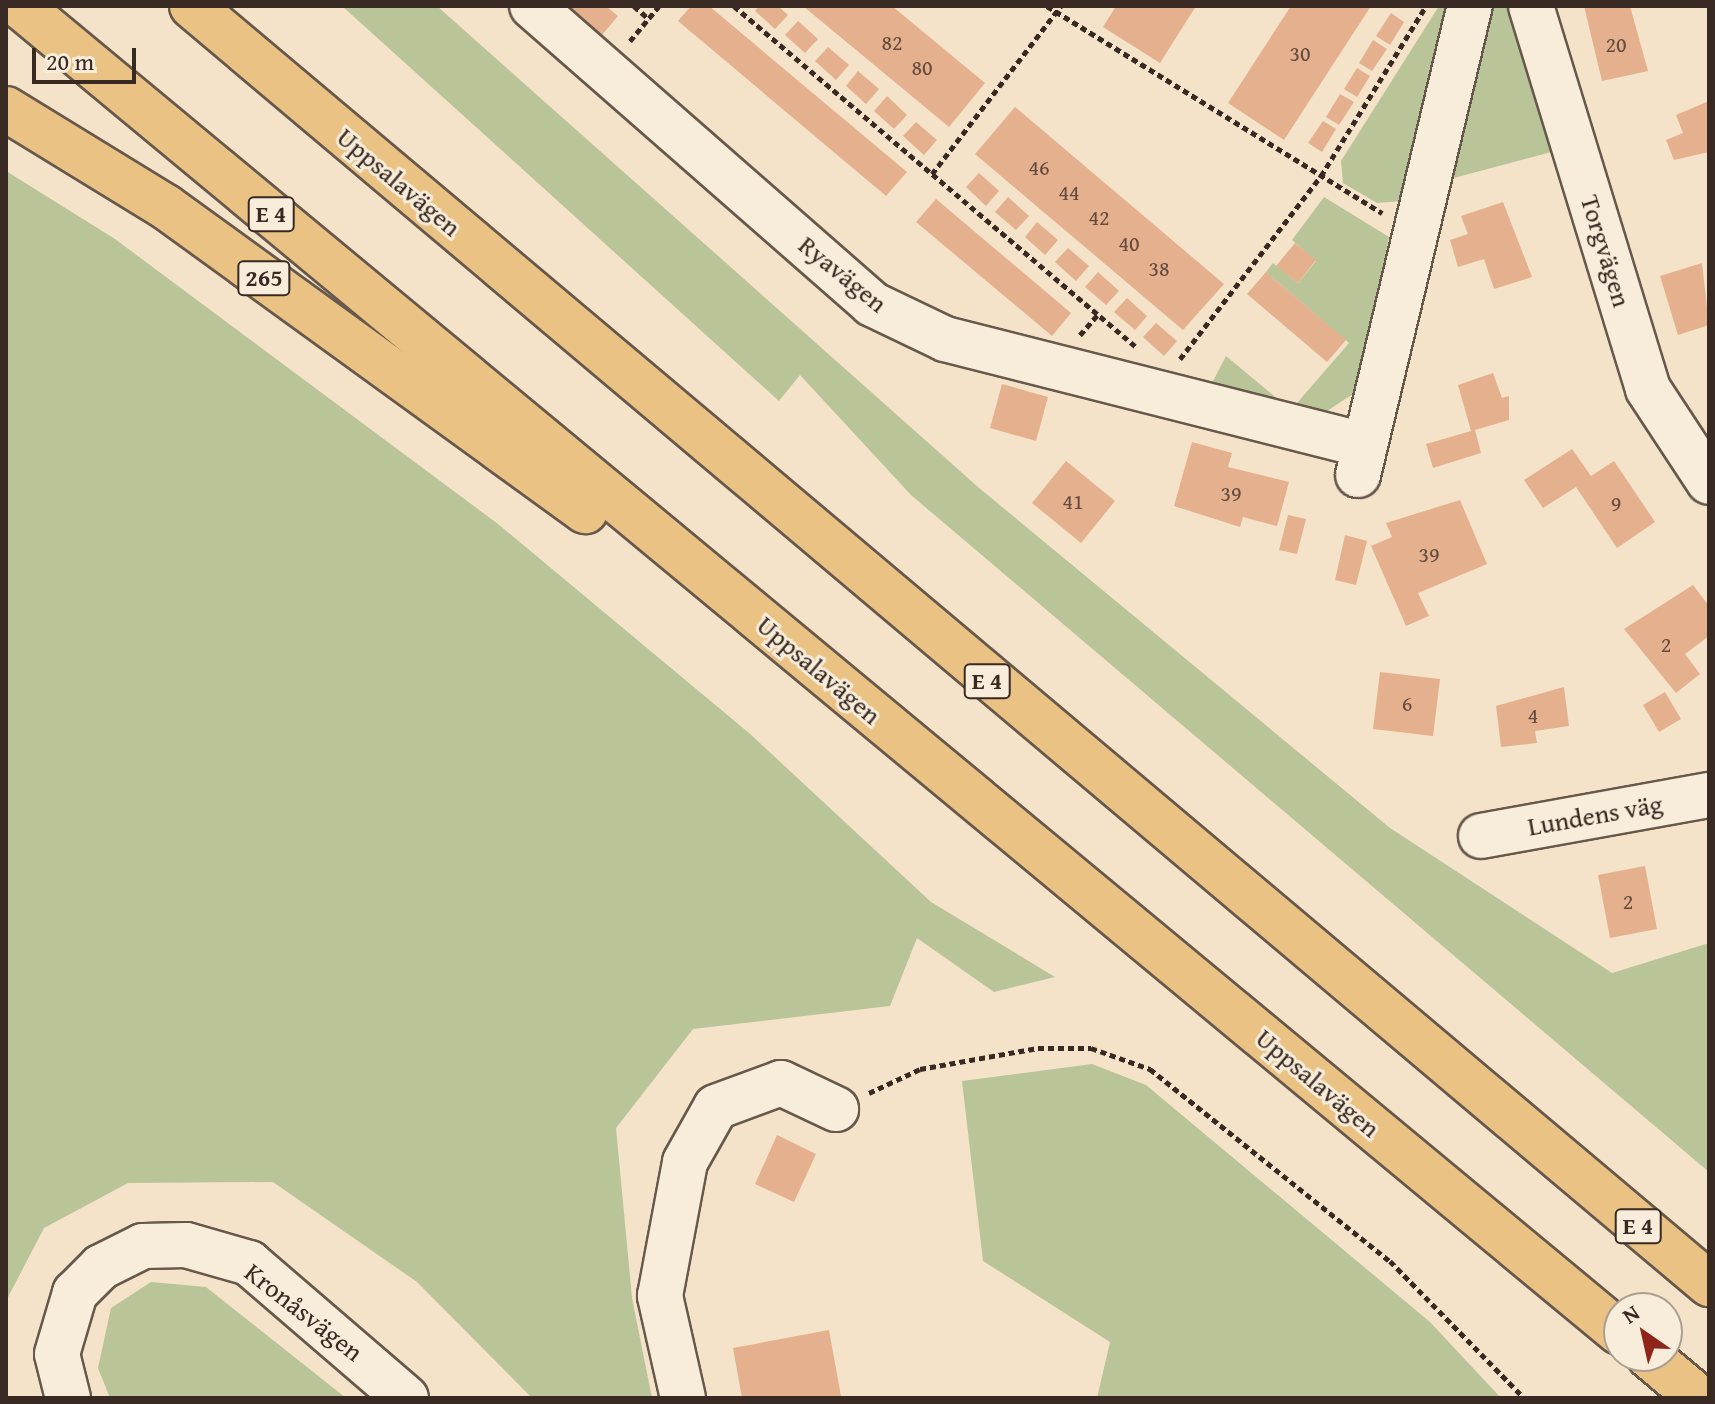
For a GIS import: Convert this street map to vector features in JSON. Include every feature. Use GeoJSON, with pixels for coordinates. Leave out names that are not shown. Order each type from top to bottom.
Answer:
{"type":"FeatureCollection","features":[{"type":"Feature","properties":{"kind":"highway","name":"Uppsalavägen"},"geometry":{"type":"LineString","coordinates":[[20,6],[1603,1319]]}},
{"type":"Feature","properties":{"kind":"highway","name":"Uppsalavägen"},"geometry":{"type":"LineString","coordinates":[[192,6],[1709,1284]]}},
{"type":"Feature","properties":{"kind":"highway","name":"265"},"geometry":{"type":"LineString","coordinates":[[6,109],[166,207],[915,750]]}},
{"type":"Feature","properties":{"kind":"highway"},"geometry":{"type":"LineString","coordinates":[[1668,1372],[1699,1398]]}},
{"type":"Feature","properties":{"kind":"street","name":"Ryavägen"},"geometry":{"type":"LineString","coordinates":[[532,6],[872,304],[945,339],[1361,460],[1470,6]]}},
{"type":"Feature","properties":{"kind":"street","name":"Torgvägen"},"geometry":{"type":"LineString","coordinates":[[1531,6],[1648,389],[1709,482]]}},
{"type":"Feature","properties":{"kind":"street","name":"Lundens väg"},"geometry":{"type":"LineString","coordinates":[[1481,836],[1709,795]]}},
{"type":"Feature","properties":{"kind":"street"},"geometry":{"type":"LineString","coordinates":[[683,1398],[660,1296],[685,1162],[716,1107],[781,1083],[836,1109]]}},
{"type":"Feature","properties":{"kind":"street","name":"Kronåsvägen"},"geometry":{"type":"LineString","coordinates":[[68,1398],[57,1354],[75,1293],[101,1267],[143,1246],[186,1245],[249,1263],[406,1398]]}},
{"type":"Feature","properties":{"kind":"path"},"geometry":{"type":"LineString","coordinates":[[634,6],[649,19]]}},
{"type":"Feature","properties":{"kind":"path"},"geometry":{"type":"LineString","coordinates":[[734,6],[1145,354]]}},
{"type":"Feature","properties":{"kind":"path"},"geometry":{"type":"LineString","coordinates":[[1047,6],[1060,9],[1416,234]]}},
{"type":"Feature","properties":{"kind":"path"},"geometry":{"type":"LineString","coordinates":[[1168,374],[1321,176],[1426,6]]}},
{"type":"Feature","properties":{"kind":"path"},"geometry":{"type":"LineString","coordinates":[[932,174],[1060,9]]}},
{"type":"Feature","properties":{"kind":"path"},"geometry":{"type":"LineString","coordinates":[[836,1109],[920,1069],[1038,1048],[1091,1048],[1150,1069],[1390,1261],[1524,1398]]}},
{"type":"Feature","properties":{"kind":"green space"},"geometry":{"type":"Polygon","coordinates":[[[342,6],[437,6],[978,487],[1390,828],[1612,973],[1709,943],[1709,1172],[911,495],[800,375],[779,401],[342,6]]]}},
{"type":"Feature","properties":{"kind":"green space"},"geometry":{"type":"Polygon","coordinates":[[[1439,6],[1453,6],[1402,201],[1377,203],[1343,183],[1341,161],[1439,6]]]}},
{"type":"Feature","properties":{"kind":"green space"},"geometry":{"type":"Polygon","coordinates":[[[1494,6],[1512,6],[1555,151],[1450,179],[1494,6]]]}},
{"type":"Feature","properties":{"kind":"green space"},"geometry":{"type":"Polygon","coordinates":[[[6,171],[115,239],[498,524],[749,733],[931,902],[1055,977],[994,992],[917,938],[890,1006],[693,1029],[616,1128],[632,1298],[652,1398],[532,1398],[417,1282],[273,1182],[128,1183],[44,1228],[6,1301],[6,171]]]}},
{"type":"Feature","properties":{"kind":"green space"},"geometry":{"type":"Polygon","coordinates":[[[1324,197],[1389,237],[1359,390],[1315,419],[1219,398],[1212,383],[1226,356],[1291,410],[1349,343],[1266,272],[1273,263],[1298,283],[1316,261],[1292,240],[1324,197]]]}},
{"type":"Feature","properties":{"kind":"green space"},"geometry":{"type":"Polygon","coordinates":[[[1092,1064],[1146,1085],[1430,1322],[1501,1398],[1097,1398],[1110,1342],[983,1261],[962,1081],[1092,1064]]]}},
{"type":"Feature","properties":{"kind":"green space"},"geometry":{"type":"Polygon","coordinates":[[[151,1282],[206,1287],[346,1398],[110,1398],[98,1368],[111,1308],[151,1282]]]}},
{"type":"Feature","properties":{"kind":"building"},"geometry":{"type":"Polygon","coordinates":[[[553,6],[606,6],[618,16],[596,42],[553,6]]]}},
{"type":"Feature","properties":{"kind":"building"},"geometry":{"type":"Polygon","coordinates":[[[691,6],[709,6],[907,172],[886,196],[678,21],[691,6]]]}},
{"type":"Feature","properties":{"kind":"building"},"geometry":{"type":"Polygon","coordinates":[[[759,6],[778,6],[788,15],[775,29],[755,11],[759,6]]]}},
{"type":"Feature","properties":{"kind":"building"},"geometry":{"type":"Polygon","coordinates":[[[803,6],[892,6],[985,83],[949,127],[803,6]]]}},
{"type":"Feature","properties":{"kind":"building"},"geometry":{"type":"Polygon","coordinates":[[[1116,6],[1196,6],[1160,63],[1103,27],[1116,6]]]}},
{"type":"Feature","properties":{"kind":"building"},"geometry":{"type":"Polygon","coordinates":[[[1291,6],[1371,6],[1284,140],[1228,103],[1291,6]]]}},
{"type":"Feature","properties":{"kind":"building"},"geometry":{"type":"Polygon","coordinates":[[[1584,6],[1630,6],[1648,71],[1602,81],[1584,6]]]}},
{"type":"Feature","properties":{"kind":"building"},"geometry":{"type":"Polygon","coordinates":[[[1391,13],[1404,22],[1390,45],[1376,36],[1391,13]]]}},
{"type":"Feature","properties":{"kind":"building"},"geometry":{"type":"Polygon","coordinates":[[[798,21],[818,39],[805,53],[785,35],[798,21]]]}},
{"type":"Feature","properties":{"kind":"building"},"geometry":{"type":"Polygon","coordinates":[[[1373,40],[1387,49],[1372,71],[1359,63],[1373,40]]]}},
{"type":"Feature","properties":{"kind":"building"},"geometry":{"type":"Polygon","coordinates":[[[828,47],[849,65],[836,80],[815,61],[828,47]]]}},
{"type":"Feature","properties":{"kind":"building"},"geometry":{"type":"Polygon","coordinates":[[[1357,68],[1370,76],[1357,97],[1344,89],[1357,68]]]}},
{"type":"Feature","properties":{"kind":"building"},"geometry":{"type":"Polygon","coordinates":[[[858,71],[879,89],[866,104],[846,86],[858,71]]]}},
{"type":"Feature","properties":{"kind":"building"},"geometry":{"type":"Polygon","coordinates":[[[1340,94],[1354,102],[1339,125],[1326,117],[1340,94]]]}},
{"type":"Feature","properties":{"kind":"building"},"geometry":{"type":"Polygon","coordinates":[[[887,96],[907,115],[894,129],[874,111],[887,96]]]}},
{"type":"Feature","properties":{"kind":"building"},"geometry":{"type":"Polygon","coordinates":[[[1709,101],[1709,152],[1674,160],[1666,140],[1683,133],[1676,115],[1709,101]]]}},
{"type":"Feature","properties":{"kind":"building"},"geometry":{"type":"Polygon","coordinates":[[[1015,107],[1224,284],[1183,330],[975,154],[1015,107]]]}},
{"type":"Feature","properties":{"kind":"building"},"geometry":{"type":"Polygon","coordinates":[[[1323,121],[1336,129],[1322,152],[1308,143],[1323,121]]]}},
{"type":"Feature","properties":{"kind":"building"},"geometry":{"type":"Polygon","coordinates":[[[916,122],[937,140],[924,155],[903,136],[916,122]]]}},
{"type":"Feature","properties":{"kind":"building"},"geometry":{"type":"Polygon","coordinates":[[[979,173],[999,191],[986,206],[966,187],[979,173]]]}},
{"type":"Feature","properties":{"kind":"building"},"geometry":{"type":"Polygon","coordinates":[[[1008,197],[1029,216],[1016,230],[995,212],[1008,197]]]}},
{"type":"Feature","properties":{"kind":"building"},"geometry":{"type":"Polygon","coordinates":[[[936,199],[1071,313],[1052,336],[916,222],[936,199]]]}},
{"type":"Feature","properties":{"kind":"building"},"geometry":{"type":"Polygon","coordinates":[[[1503,202],[1532,277],[1494,289],[1484,259],[1458,267],[1450,240],[1468,234],[1461,216],[1503,202]]]}},
{"type":"Feature","properties":{"kind":"building"},"geometry":{"type":"Polygon","coordinates":[[[1037,222],[1058,240],[1045,255],[1025,237],[1037,222]]]}},
{"type":"Feature","properties":{"kind":"building"},"geometry":{"type":"Polygon","coordinates":[[[1295,243],[1316,260],[1298,283],[1276,266],[1295,243]]]}},
{"type":"Feature","properties":{"kind":"building"},"geometry":{"type":"Polygon","coordinates":[[[1068,248],[1089,266],[1076,281],[1055,262],[1068,248]]]}},
{"type":"Feature","properties":{"kind":"building"},"geometry":{"type":"Polygon","coordinates":[[[1702,263],[1709,325],[1678,335],[1660,276],[1702,263]]]}},
{"type":"Feature","properties":{"kind":"building"},"geometry":{"type":"Polygon","coordinates":[[[1098,272],[1119,291],[1106,305],[1085,287],[1098,272]]]}},
{"type":"Feature","properties":{"kind":"building"},"geometry":{"type":"Polygon","coordinates":[[[1266,272],[1346,340],[1327,362],[1247,294],[1266,272]]]}},
{"type":"Feature","properties":{"kind":"building"},"geometry":{"type":"Polygon","coordinates":[[[1127,298],[1147,316],[1135,330],[1114,312],[1127,298]]]}},
{"type":"Feature","properties":{"kind":"building"},"geometry":{"type":"Polygon","coordinates":[[[1156,323],[1177,341],[1164,356],[1143,337],[1156,323]]]}},
{"type":"Feature","properties":{"kind":"building"},"geometry":{"type":"Polygon","coordinates":[[[1493,373],[1502,398],[1509,396],[1509,420],[1475,430],[1481,453],[1433,468],[1426,444],[1471,431],[1458,385],[1493,373]]]}},
{"type":"Feature","properties":{"kind":"building"},"geometry":{"type":"Polygon","coordinates":[[[1002,384],[1048,397],[1036,441],[990,428],[1002,384]]]}},
{"type":"Feature","properties":{"kind":"building"},"geometry":{"type":"Polygon","coordinates":[[[1192,442],[1232,453],[1228,467],[1289,482],[1277,526],[1243,517],[1240,527],[1174,506],[1192,442]]]}},
{"type":"Feature","properties":{"kind":"building"},"geometry":{"type":"Polygon","coordinates":[[[1572,449],[1591,476],[1614,461],[1655,522],[1617,548],[1576,487],[1543,508],[1524,480],[1572,449]]]}},
{"type":"Feature","properties":{"kind":"building"},"geometry":{"type":"Polygon","coordinates":[[[1066,461],[1115,501],[1081,543],[1032,503],[1066,461]]]}},
{"type":"Feature","properties":{"kind":"building"},"geometry":{"type":"Polygon","coordinates":[[[1460,500],[1487,564],[1418,593],[1429,616],[1406,626],[1371,546],[1392,537],[1386,523],[1460,500]]]}},
{"type":"Feature","properties":{"kind":"building"},"geometry":{"type":"Polygon","coordinates":[[[1288,515],[1306,519],[1297,554],[1279,550],[1288,515]]]}},
{"type":"Feature","properties":{"kind":"building"},"geometry":{"type":"Polygon","coordinates":[[[1345,535],[1367,541],[1356,585],[1335,580],[1345,535]]]}},
{"type":"Feature","properties":{"kind":"building"},"geometry":{"type":"Polygon","coordinates":[[[1693,585],[1709,606],[1709,636],[1685,654],[1700,674],[1676,693],[1624,629],[1693,585]]]}},
{"type":"Feature","properties":{"kind":"building"},"geometry":{"type":"Polygon","coordinates":[[[1380,672],[1440,679],[1433,736],[1373,729],[1380,672]]]}},
{"type":"Feature","properties":{"kind":"building"},"geometry":{"type":"Polygon","coordinates":[[[1564,687],[1569,726],[1535,731],[1537,743],[1501,747],[1496,706],[1564,687]]]}},
{"type":"Feature","properties":{"kind":"building"},"geometry":{"type":"Polygon","coordinates":[[[1665,692],[1681,719],[1659,732],[1643,705],[1665,692]]]}},
{"type":"Feature","properties":{"kind":"building"},"geometry":{"type":"Polygon","coordinates":[[[1645,866],[1657,929],[1610,938],[1598,875],[1645,866]]]}},
{"type":"Feature","properties":{"kind":"building"},"geometry":{"type":"Polygon","coordinates":[[[777,1135],[816,1154],[794,1202],[755,1184],[777,1135]]]}},
{"type":"Feature","properties":{"kind":"building"},"geometry":{"type":"Polygon","coordinates":[[[829,1330],[841,1396],[742,1398],[733,1348],[829,1330]]]}}]}
